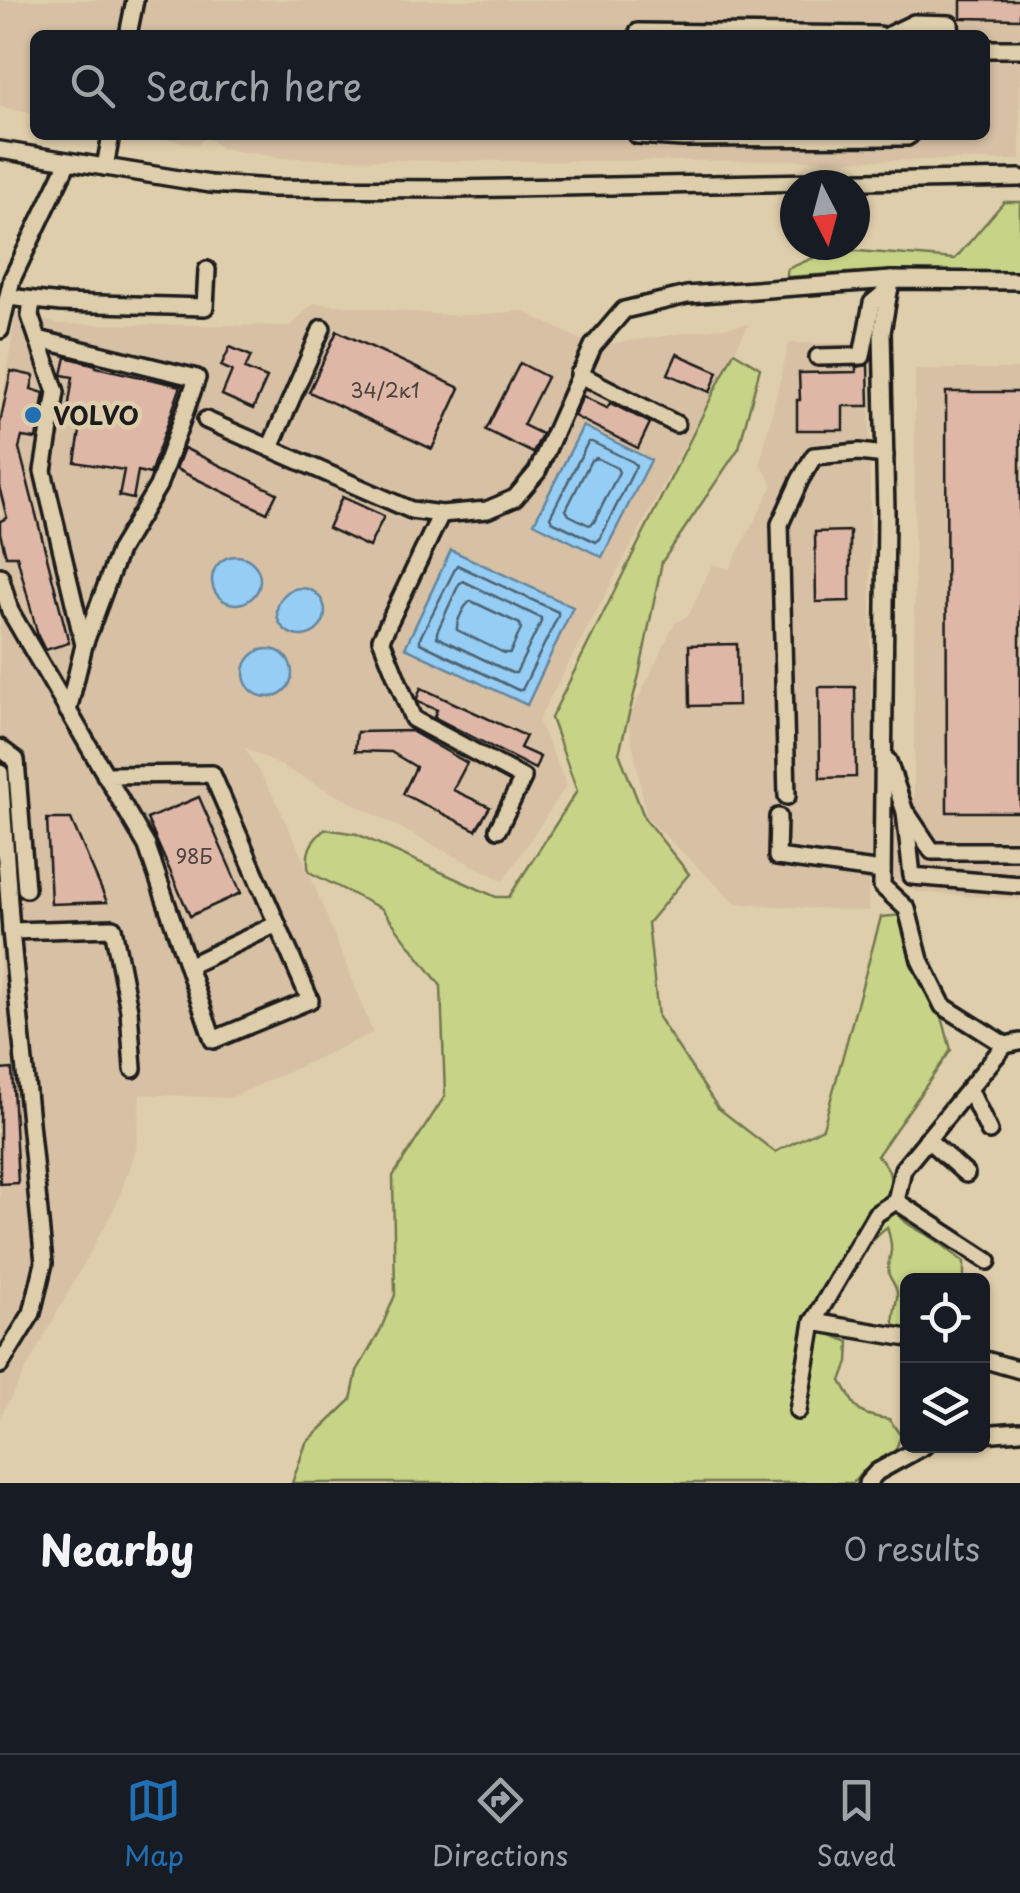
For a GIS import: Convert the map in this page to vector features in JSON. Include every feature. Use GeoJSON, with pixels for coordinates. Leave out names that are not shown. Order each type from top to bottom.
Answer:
{"type":"FeatureCollection","features":[{"type":"Feature","properties":{"kind":"street"},"geometry":{"type":"LineString","coordinates":[[129,30],[134,0]]}},
{"type":"Feature","properties":{"kind":"street"},"geometry":{"type":"LineString","coordinates":[[899,30],[914,23],[950,24],[951,30]]}},
{"type":"Feature","properties":{"kind":"street"},"geometry":{"type":"LineString","coordinates":[[990,50],[1020,49]]}},
{"type":"Feature","properties":{"kind":"street"},"geometry":{"type":"LineString","coordinates":[[105,168],[109,140]]}},
{"type":"Feature","properties":{"kind":"street"},"geometry":{"type":"LineString","coordinates":[[0,150],[210,184],[273,188],[452,189],[1020,178]]}},
{"type":"Feature","properties":{"kind":"street"},"geometry":{"type":"LineString","coordinates":[[0,330],[12,278],[68,162]]}},
{"type":"Feature","properties":{"kind":"street"},"geometry":{"type":"LineString","coordinates":[[8,297],[206,307],[207,270]]}},
{"type":"Feature","properties":{"kind":"street"},"geometry":{"type":"LineString","coordinates":[[206,420],[410,510],[441,514],[487,510],[514,498],[537,472],[592,346],[624,310],[687,295],[1020,281]]}},
{"type":"Feature","properties":{"kind":"street"},"geometry":{"type":"LineString","coordinates":[[818,357],[862,356],[872,304],[891,284]]}},
{"type":"Feature","properties":{"kind":"street"},"geometry":{"type":"LineString","coordinates":[[798,1411],[814,1322],[876,1214],[896,1201],[903,1169],[1012,1044],[943,1006],[920,960],[907,909],[882,886],[882,332],[891,284]]}},
{"type":"Feature","properties":{"kind":"street"},"geometry":{"type":"LineString","coordinates":[[32,300],[30,316],[56,392],[43,472],[84,645]]}},
{"type":"Feature","properties":{"kind":"street"},"geometry":{"type":"LineString","coordinates":[[270,448],[322,328]]}},
{"type":"Feature","properties":{"kind":"street"},"geometry":{"type":"LineString","coordinates":[[38,338],[197,378],[158,486],[119,551],[84,645],[68,711]]}},
{"type":"Feature","properties":{"kind":"street"},"geometry":{"type":"LineString","coordinates":[[579,374],[676,424]]}},
{"type":"Feature","properties":{"kind":"street"},"geometry":{"type":"LineString","coordinates":[[787,796],[780,524],[814,456],[885,454]]}},
{"type":"Feature","properties":{"kind":"street"},"geometry":{"type":"LineString","coordinates":[[441,514],[381,638],[413,719],[524,778],[498,828]]}},
{"type":"Feature","properties":{"kind":"street"},"geometry":{"type":"LineString","coordinates":[[0,576],[5,614],[68,711],[147,846],[213,1040],[310,1000],[212,774],[106,775]]}},
{"type":"Feature","properties":{"kind":"street"},"geometry":{"type":"LineString","coordinates":[[883,747],[905,812],[912,876],[1020,886]]}},
{"type":"Feature","properties":{"kind":"street"},"geometry":{"type":"LineString","coordinates":[[0,748],[16,760],[26,889]]}},
{"type":"Feature","properties":{"kind":"street"},"geometry":{"type":"LineString","coordinates":[[0,773],[11,931],[44,1263],[32,1312],[0,1365]]}},
{"type":"Feature","properties":{"kind":"street"},"geometry":{"type":"LineString","coordinates":[[905,812],[932,850],[1020,851]]}},
{"type":"Feature","properties":{"kind":"street"},"geometry":{"type":"LineString","coordinates":[[778,817],[778,858],[882,871]]}},
{"type":"Feature","properties":{"kind":"street"},"geometry":{"type":"LineString","coordinates":[[5,846],[23,846]]}},
{"type":"Feature","properties":{"kind":"street"},"geometry":{"type":"LineString","coordinates":[[188,966],[277,924]]}},
{"type":"Feature","properties":{"kind":"street"},"geometry":{"type":"LineString","coordinates":[[11,931],[113,928],[130,1010],[133,1070]]}},
{"type":"Feature","properties":{"kind":"street"},"geometry":{"type":"LineString","coordinates":[[969,1089],[989,1131]]}},
{"type":"Feature","properties":{"kind":"street"},"geometry":{"type":"LineString","coordinates":[[927,1139],[966,1174]]}},
{"type":"Feature","properties":{"kind":"street"},"geometry":{"type":"LineString","coordinates":[[896,1201],[988,1262]]}},
{"type":"Feature","properties":{"kind":"street"},"geometry":{"type":"LineString","coordinates":[[814,1322],[900,1336]]}},
{"type":"Feature","properties":{"kind":"street"},"geometry":{"type":"LineString","coordinates":[[990,1361],[1020,1370]]}},
{"type":"Feature","properties":{"kind":"street"},"geometry":{"type":"LineString","coordinates":[[990,1433],[1020,1431]]}},
{"type":"Feature","properties":{"kind":"street"},"geometry":{"type":"LineString","coordinates":[[867,1483],[877,1472],[911,1453]]}},
{"type":"Feature","properties":{"kind":"shaded area"},"geometry":{"type":"Polygon","coordinates":[[[0,0],[1020,0],[1020,160],[283,158],[222,149],[211,140],[990,140],[990,30],[30,30],[30,113],[0,107],[0,0]]]}},
{"type":"Feature","properties":{"kind":"shaded area"},"geometry":{"type":"Polygon","coordinates":[[[172,140],[202,140],[198,145],[172,140]]]}},
{"type":"Feature","properties":{"kind":"shaded area"},"geometry":{"type":"Polygon","coordinates":[[[314,303],[457,316],[523,311],[593,346],[749,324],[538,721],[567,785],[503,881],[244,747],[275,799],[309,872],[373,1033],[230,1098],[140,1094],[136,1149],[116,1205],[0,1417],[0,414],[16,313],[58,324],[290,326],[314,303]]]}},
{"type":"Feature","properties":{"kind":"shaded area"},"geometry":{"type":"Polygon","coordinates":[[[789,343],[869,343],[872,812],[868,911],[736,904],[647,818],[628,720],[675,623],[689,615],[712,564],[729,569],[773,485],[760,463],[789,343]]]}},
{"type":"Feature","properties":{"kind":"shaded area"},"geometry":{"type":"Polygon","coordinates":[[[915,369],[1020,369],[1020,900],[918,892],[893,879],[893,809],[914,809],[915,369]]]}},
{"type":"Feature","properties":{"kind":"green space"},"geometry":{"type":"Polygon","coordinates":[[[1004,202],[1020,202],[1020,278],[877,271],[787,277],[787,269],[808,260],[870,260],[870,252],[955,259],[1004,202]]]}},
{"type":"Feature","properties":{"kind":"green space"},"geometry":{"type":"Polygon","coordinates":[[[734,352],[760,368],[739,448],[662,562],[619,753],[645,819],[689,874],[648,923],[658,1017],[718,1108],[775,1152],[823,1128],[881,917],[914,914],[951,1050],[877,1156],[888,1170],[898,1214],[964,1262],[964,1273],[900,1273],[900,1337],[894,1321],[896,1288],[888,1272],[891,1248],[887,1227],[833,1294],[804,1316],[813,1327],[849,1342],[848,1362],[841,1381],[858,1409],[889,1419],[900,1435],[894,1454],[862,1472],[853,1483],[292,1483],[306,1443],[351,1400],[357,1371],[395,1295],[393,1176],[445,1096],[441,986],[382,909],[309,872],[310,848],[325,829],[357,834],[496,897],[509,897],[577,791],[551,718],[734,352]]]}},
{"type":"Feature","properties":{"kind":"water"},"geometry":{"type":"Polygon","coordinates":[[[583,426],[651,460],[602,557],[534,523],[583,426]]]}},
{"type":"Feature","properties":{"kind":"water"},"geometry":{"type":"Polygon","coordinates":[[[451,550],[573,607],[527,705],[405,648],[451,550]]]}},
{"type":"Feature","properties":{"kind":"water"},"geometry":{"type":"Polygon","coordinates":[[[236,556],[253,563],[260,580],[253,597],[236,604],[219,597],[212,580],[219,563],[236,556]]]}},
{"type":"Feature","properties":{"kind":"water"},"geometry":{"type":"Polygon","coordinates":[[[301,588],[318,595],[325,612],[318,629],[301,636],[284,629],[277,612],[284,595],[301,588]]]}},
{"type":"Feature","properties":{"kind":"water"},"geometry":{"type":"Polygon","coordinates":[[[268,649],[285,656],[292,673],[285,690],[268,697],[251,690],[244,673],[251,656],[268,649]]]}},
{"type":"Feature","properties":{"kind":"building"},"geometry":{"type":"Polygon","coordinates":[[[961,0],[1020,0],[1020,19],[961,18],[961,0]]]}},
{"type":"Feature","properties":{"kind":"building"},"geometry":{"type":"Polygon","coordinates":[[[337,331],[460,388],[432,449],[309,392],[337,331]]]}},
{"type":"Feature","properties":{"kind":"building"},"geometry":{"type":"Polygon","coordinates":[[[230,347],[251,356],[245,369],[267,378],[253,409],[222,395],[232,371],[221,366],[230,347]]]}},
{"type":"Feature","properties":{"kind":"building"},"geometry":{"type":"Polygon","coordinates":[[[677,354],[718,372],[710,392],[668,374],[677,354]]]}},
{"type":"Feature","properties":{"kind":"building"},"geometry":{"type":"Polygon","coordinates":[[[66,357],[181,386],[150,474],[138,471],[133,499],[119,496],[124,470],[75,462],[82,419],[67,416],[73,377],[62,375],[66,357]]]}},
{"type":"Feature","properties":{"kind":"building"},"geometry":{"type":"Polygon","coordinates":[[[520,363],[547,377],[523,425],[542,434],[533,453],[486,430],[520,363]]]}},
{"type":"Feature","properties":{"kind":"building"},"geometry":{"type":"Polygon","coordinates":[[[868,365],[869,406],[843,406],[843,430],[797,430],[799,373],[856,372],[856,367],[868,365]]]}},
{"type":"Feature","properties":{"kind":"building"},"geometry":{"type":"Polygon","coordinates":[[[11,371],[34,376],[31,389],[44,393],[36,439],[22,437],[19,448],[69,643],[45,650],[17,556],[6,556],[0,533],[0,521],[7,518],[0,490],[0,423],[11,371]]]}},
{"type":"Feature","properties":{"kind":"building"},"geometry":{"type":"Polygon","coordinates":[[[946,392],[1020,392],[1020,812],[947,812],[946,392]]]}},
{"type":"Feature","properties":{"kind":"building"},"geometry":{"type":"Polygon","coordinates":[[[583,396],[607,408],[610,403],[650,423],[638,448],[574,416],[583,396]]]}},
{"type":"Feature","properties":{"kind":"building"},"geometry":{"type":"Polygon","coordinates":[[[184,448],[277,493],[267,513],[176,469],[184,448]]]}},
{"type":"Feature","properties":{"kind":"building"},"geometry":{"type":"Polygon","coordinates":[[[342,497],[384,516],[369,547],[328,528],[342,497]]]}},
{"type":"Feature","properties":{"kind":"building"},"geometry":{"type":"Polygon","coordinates":[[[850,531],[850,601],[816,602],[815,532],[850,531]]]}},
{"type":"Feature","properties":{"kind":"building"},"geometry":{"type":"Polygon","coordinates":[[[737,644],[738,705],[690,706],[689,645],[737,644]]]}},
{"type":"Feature","properties":{"kind":"building"},"geometry":{"type":"Polygon","coordinates":[[[819,687],[855,687],[856,777],[820,778],[819,687]]]}},
{"type":"Feature","properties":{"kind":"building"},"geometry":{"type":"Polygon","coordinates":[[[421,688],[526,736],[520,748],[540,757],[535,769],[434,717],[437,710],[418,702],[421,688]]]}},
{"type":"Feature","properties":{"kind":"building"},"geometry":{"type":"Polygon","coordinates":[[[411,731],[467,763],[453,790],[490,807],[476,830],[403,794],[416,767],[391,752],[355,751],[357,732],[411,731]]]}},
{"type":"Feature","properties":{"kind":"building"},"geometry":{"type":"Polygon","coordinates":[[[199,797],[241,893],[190,916],[147,819],[199,797]]]}},
{"type":"Feature","properties":{"kind":"building"},"geometry":{"type":"Polygon","coordinates":[[[47,819],[71,819],[107,902],[51,904],[47,819]]]}},
{"type":"Feature","properties":{"kind":"building"},"geometry":{"type":"Polygon","coordinates":[[[12,1069],[18,1183],[0,1184],[0,1070],[12,1069]]]}},
{"type":"Feature","properties":{"kind":"place","name":"VOLVO"},"geometry":{"type":"Point","coordinates":[33,415]}}]}
